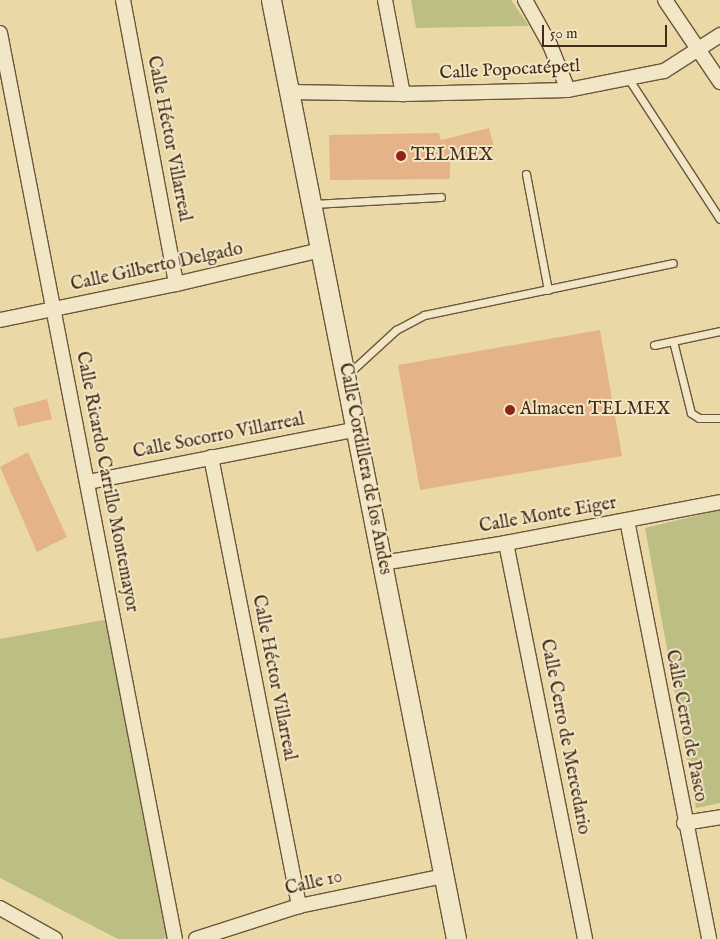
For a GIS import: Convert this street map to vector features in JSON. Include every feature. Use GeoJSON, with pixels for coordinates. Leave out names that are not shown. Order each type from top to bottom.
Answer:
{"type":"FeatureCollection","features":[{"type":"Feature","properties":{"kind":"street","name":"Calle Héctor Villarreal"},"geometry":{"type":"LineString","coordinates":[[122,0],[176,284]]}},
{"type":"Feature","properties":{"kind":"street","name":"Calle Cordillera de los Andes"},"geometry":{"type":"LineString","coordinates":[[271,0],[456,939]]}},
{"type":"Feature","properties":{"kind":"street"},"geometry":{"type":"LineString","coordinates":[[385,0],[404,94]]}},
{"type":"Feature","properties":{"kind":"street"},"geometry":{"type":"LineString","coordinates":[[525,0],[550,45],[568,90]]}},
{"type":"Feature","properties":{"kind":"street"},"geometry":{"type":"LineString","coordinates":[[665,0],[720,82]]}},
{"type":"Feature","properties":{"kind":"street","name":"Calle Ricardo Carrillo Montemayor"},"geometry":{"type":"LineString","coordinates":[[0,33],[175,939]]}},
{"type":"Feature","properties":{"kind":"street","name":"Calle Popocatépetl"},"geometry":{"type":"LineString","coordinates":[[290,92],[404,94],[568,90],[664,70],[720,35]]}},
{"type":"Feature","properties":{"kind":"street","name":"Calle Gilberto Delgado"},"geometry":{"type":"LineString","coordinates":[[0,320],[176,284],[321,250]]}},
{"type":"Feature","properties":{"kind":"street","name":"Calle Socorro Villarreal"},"geometry":{"type":"LineString","coordinates":[[88,482],[357,430]]}},
{"type":"Feature","properties":{"kind":"street","name":"Calle Héctor Villarreal"},"geometry":{"type":"LineString","coordinates":[[211,457],[299,906]]}},
{"type":"Feature","properties":{"kind":"street","name":"Calle Monte Eiger"},"geometry":{"type":"LineString","coordinates":[[382,563],[506,543],[720,502]]}},
{"type":"Feature","properties":{"kind":"street","name":"Calle Cerro de Pasco"},"geometry":{"type":"LineString","coordinates":[[626,520],[684,823],[709,939]]}},
{"type":"Feature","properties":{"kind":"street","name":"Calle Cerro de Mercedario"},"geometry":{"type":"LineString","coordinates":[[506,543],[585,939]]}},
{"type":"Feature","properties":{"kind":"street"},"geometry":{"type":"LineString","coordinates":[[684,823],[720,817]]}},
{"type":"Feature","properties":{"kind":"street","name":"Calle 10"},"geometry":{"type":"LineString","coordinates":[[196,939],[299,906],[444,876]]}},
{"type":"Feature","properties":{"kind":"street"},"geometry":{"type":"LineString","coordinates":[[0,908],[55,939]]}},
{"type":"Feature","properties":{"kind":"lane"},"geometry":{"type":"LineString","coordinates":[[627,78],[720,219]]}},
{"type":"Feature","properties":{"kind":"lane"},"geometry":{"type":"LineString","coordinates":[[526,174],[548,290]]}},
{"type":"Feature","properties":{"kind":"lane"},"geometry":{"type":"LineString","coordinates":[[312,204],[441,198]]}},
{"type":"Feature","properties":{"kind":"lane"},"geometry":{"type":"LineString","coordinates":[[346,375],[396,330],[412,320],[438,311],[673,263]]}},
{"type":"Feature","properties":{"kind":"lane"},"geometry":{"type":"LineString","coordinates":[[654,345],[720,331]]}},
{"type":"Feature","properties":{"kind":"lane"},"geometry":{"type":"LineString","coordinates":[[673,341],[691,413],[699,418],[720,418]]}},
{"type":"Feature","properties":{"kind":"green space"},"geometry":{"type":"Polygon","coordinates":[[[411,0],[511,0],[529,26],[416,28],[411,0]]]}},
{"type":"Feature","properties":{"kind":"green space"},"geometry":{"type":"Polygon","coordinates":[[[720,510],[720,803],[696,808],[645,528],[720,510]]]}},
{"type":"Feature","properties":{"kind":"green space"},"geometry":{"type":"Polygon","coordinates":[[[109,619],[168,937],[163,939],[118,939],[0,878],[0,639],[109,619]]]}},
{"type":"Feature","properties":{"kind":"building","name":"TELMEX"},"geometry":{"type":"Polygon","coordinates":[[[489,128],[495,150],[450,161],[450,179],[330,180],[329,135],[439,133],[441,140],[489,128]]]}},
{"type":"Feature","properties":{"kind":"building","name":"Almacen TELMEX"},"geometry":{"type":"Polygon","coordinates":[[[600,330],[622,456],[420,490],[398,365],[600,330]]]}},
{"type":"Feature","properties":{"kind":"building"},"geometry":{"type":"Polygon","coordinates":[[[47,399],[52,419],[18,427],[13,408],[47,399]]]}},
{"type":"Feature","properties":{"kind":"building"},"geometry":{"type":"Polygon","coordinates":[[[28,452],[67,537],[37,552],[0,467],[28,452]]]}},
{"type":"Feature","properties":{"kind":"place","name":"TELMEX"},"geometry":{"type":"Point","coordinates":[401,156]}},
{"type":"Feature","properties":{"kind":"place","name":"Almacen TELMEX"},"geometry":{"type":"Point","coordinates":[510,410]}}]}
